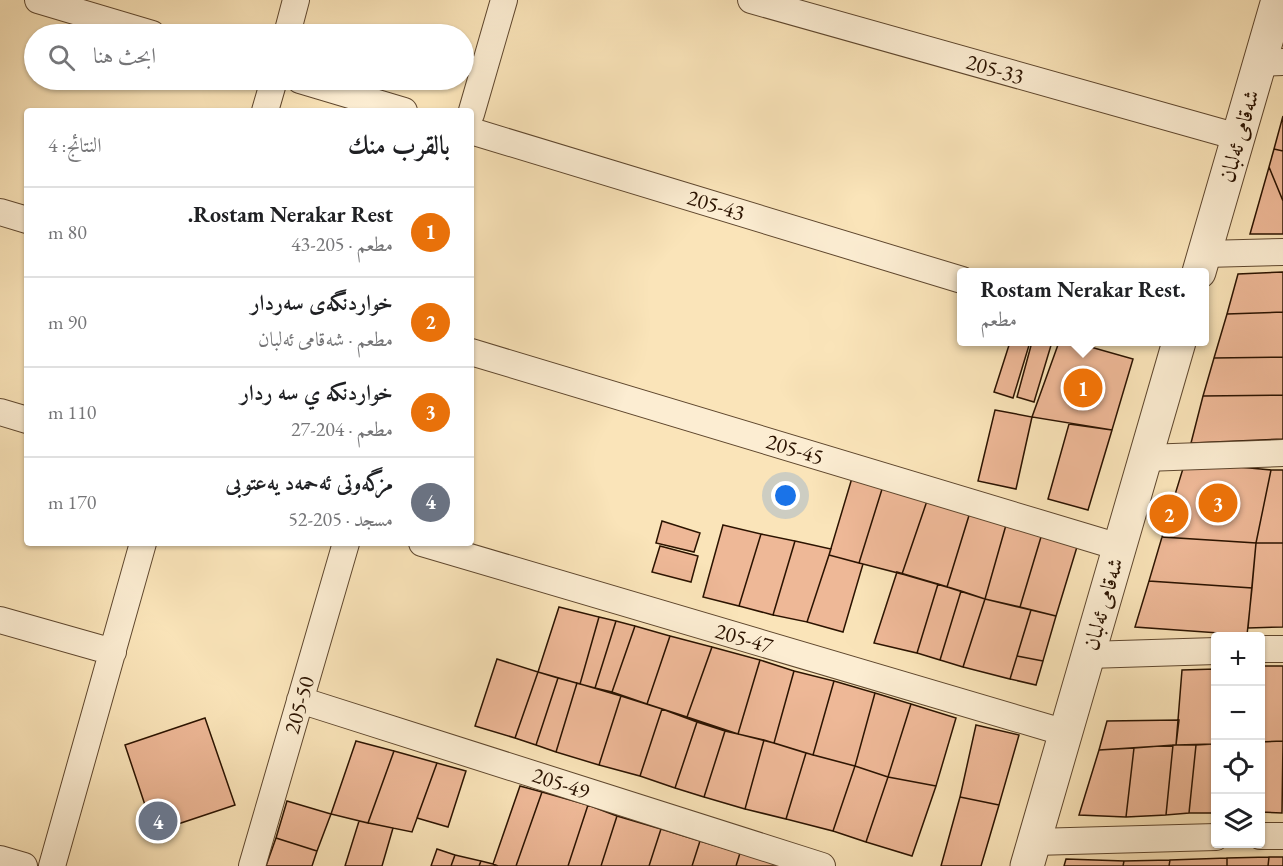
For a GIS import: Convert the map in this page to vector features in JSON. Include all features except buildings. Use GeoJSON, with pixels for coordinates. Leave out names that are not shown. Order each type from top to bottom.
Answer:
{"type":"FeatureCollection","features":[{"type":"Feature","properties":{"kind":"street"},"geometry":{"type":"LineString","coordinates":[[38,0],[118,24]]}},
{"type":"Feature","properties":{"kind":"street"},"geometry":{"type":"LineString","coordinates":[[290,24],[296,0]]}},
{"type":"Feature","properties":{"kind":"street"},"geometry":{"type":"LineString","coordinates":[[473,108],[504,0]]}},
{"type":"Feature","properties":{"kind":"street","name":"205-33"},"geometry":{"type":"LineString","coordinates":[[751,0],[1238,137]]}},
{"type":"Feature","properties":{"kind":"street","name":"شەقامی ئەلبان"},"geometry":{"type":"LineString","coordinates":[[1202,263],[1238,137],[1271,62],[1278,0]]}},
{"type":"Feature","properties":{"kind":"street"},"geometry":{"type":"LineString","coordinates":[[266,108],[271,90]]}},
{"type":"Feature","properties":{"kind":"street"},"geometry":{"type":"LineString","coordinates":[[334,90],[394,108]]}},
{"type":"Feature","properties":{"kind":"street","name":"205-43"},"geometry":{"type":"LineString","coordinates":[[474,132],[957,278]]}},
{"type":"Feature","properties":{"kind":"street"},"geometry":{"type":"LineString","coordinates":[[0,212],[24,219]]}},
{"type":"Feature","properties":{"kind":"street"},"geometry":{"type":"LineString","coordinates":[[1202,263],[1283,252]]}},
{"type":"Feature","properties":{"kind":"street","name":"شەقامی ئەلبان"},"geometry":{"type":"LineString","coordinates":[[1031,854],[1145,458],[1173,346]]}},
{"type":"Feature","properties":{"kind":"street","name":"205-45"},"geometry":{"type":"LineString","coordinates":[[474,353],[1119,547]]}},
{"type":"Feature","properties":{"kind":"street"},"geometry":{"type":"LineString","coordinates":[[0,412],[24,419]]}},
{"type":"Feature","properties":{"kind":"street"},"geometry":{"type":"LineString","coordinates":[[1145,458],[1283,453]]}},
{"type":"Feature","properties":{"kind":"street"},"geometry":{"type":"LineString","coordinates":[[52,866],[142,546]]}},
{"type":"Feature","properties":{"kind":"street","name":"205-50"},"geometry":{"type":"LineString","coordinates":[[252,866],[345,546]]}},
{"type":"Feature","properties":{"kind":"street","name":"205-47"},"geometry":{"type":"LineString","coordinates":[[432,546],[1066,733]]}},
{"type":"Feature","properties":{"kind":"street"},"geometry":{"type":"LineString","coordinates":[[0,620],[112,652]]}},
{"type":"Feature","properties":{"kind":"street"},"geometry":{"type":"LineString","coordinates":[[1265,649],[1283,649]]}},
{"type":"Feature","properties":{"kind":"street"},"geometry":{"type":"LineString","coordinates":[[1089,655],[1211,651]]}},
{"type":"Feature","properties":{"kind":"street","name":"205-49"},"geometry":{"type":"LineString","coordinates":[[300,700],[822,866]]}},
{"type":"Feature","properties":{"kind":"street"},"geometry":{"type":"LineString","coordinates":[[1265,836],[1283,836]]}},
{"type":"Feature","properties":{"kind":"street"},"geometry":{"type":"LineString","coordinates":[[1031,854],[1211,837]]}},
{"type":"Feature","properties":{"kind":"street"},"geometry":{"type":"LineString","coordinates":[[0,859],[24,866]]}},
{"type":"Feature","properties":{"kind":"place","name":"Rostam Nerakar Rest."},"geometry":{"type":"Point","coordinates":[1083,388]}},
{"type":"Feature","properties":{"kind":"place","name":"خواردنكه ي سه ردار"},"geometry":{"type":"Point","coordinates":[1218,503]}},
{"type":"Feature","properties":{"kind":"place","name":"خواردنگەی سەردار"},"geometry":{"type":"Point","coordinates":[1169,514]}},
{"type":"Feature","properties":{"kind":"place","name":"مزگەوتی ئەحمەد یەعتوبی"},"geometry":{"type":"Point","coordinates":[158,821]}}]}
